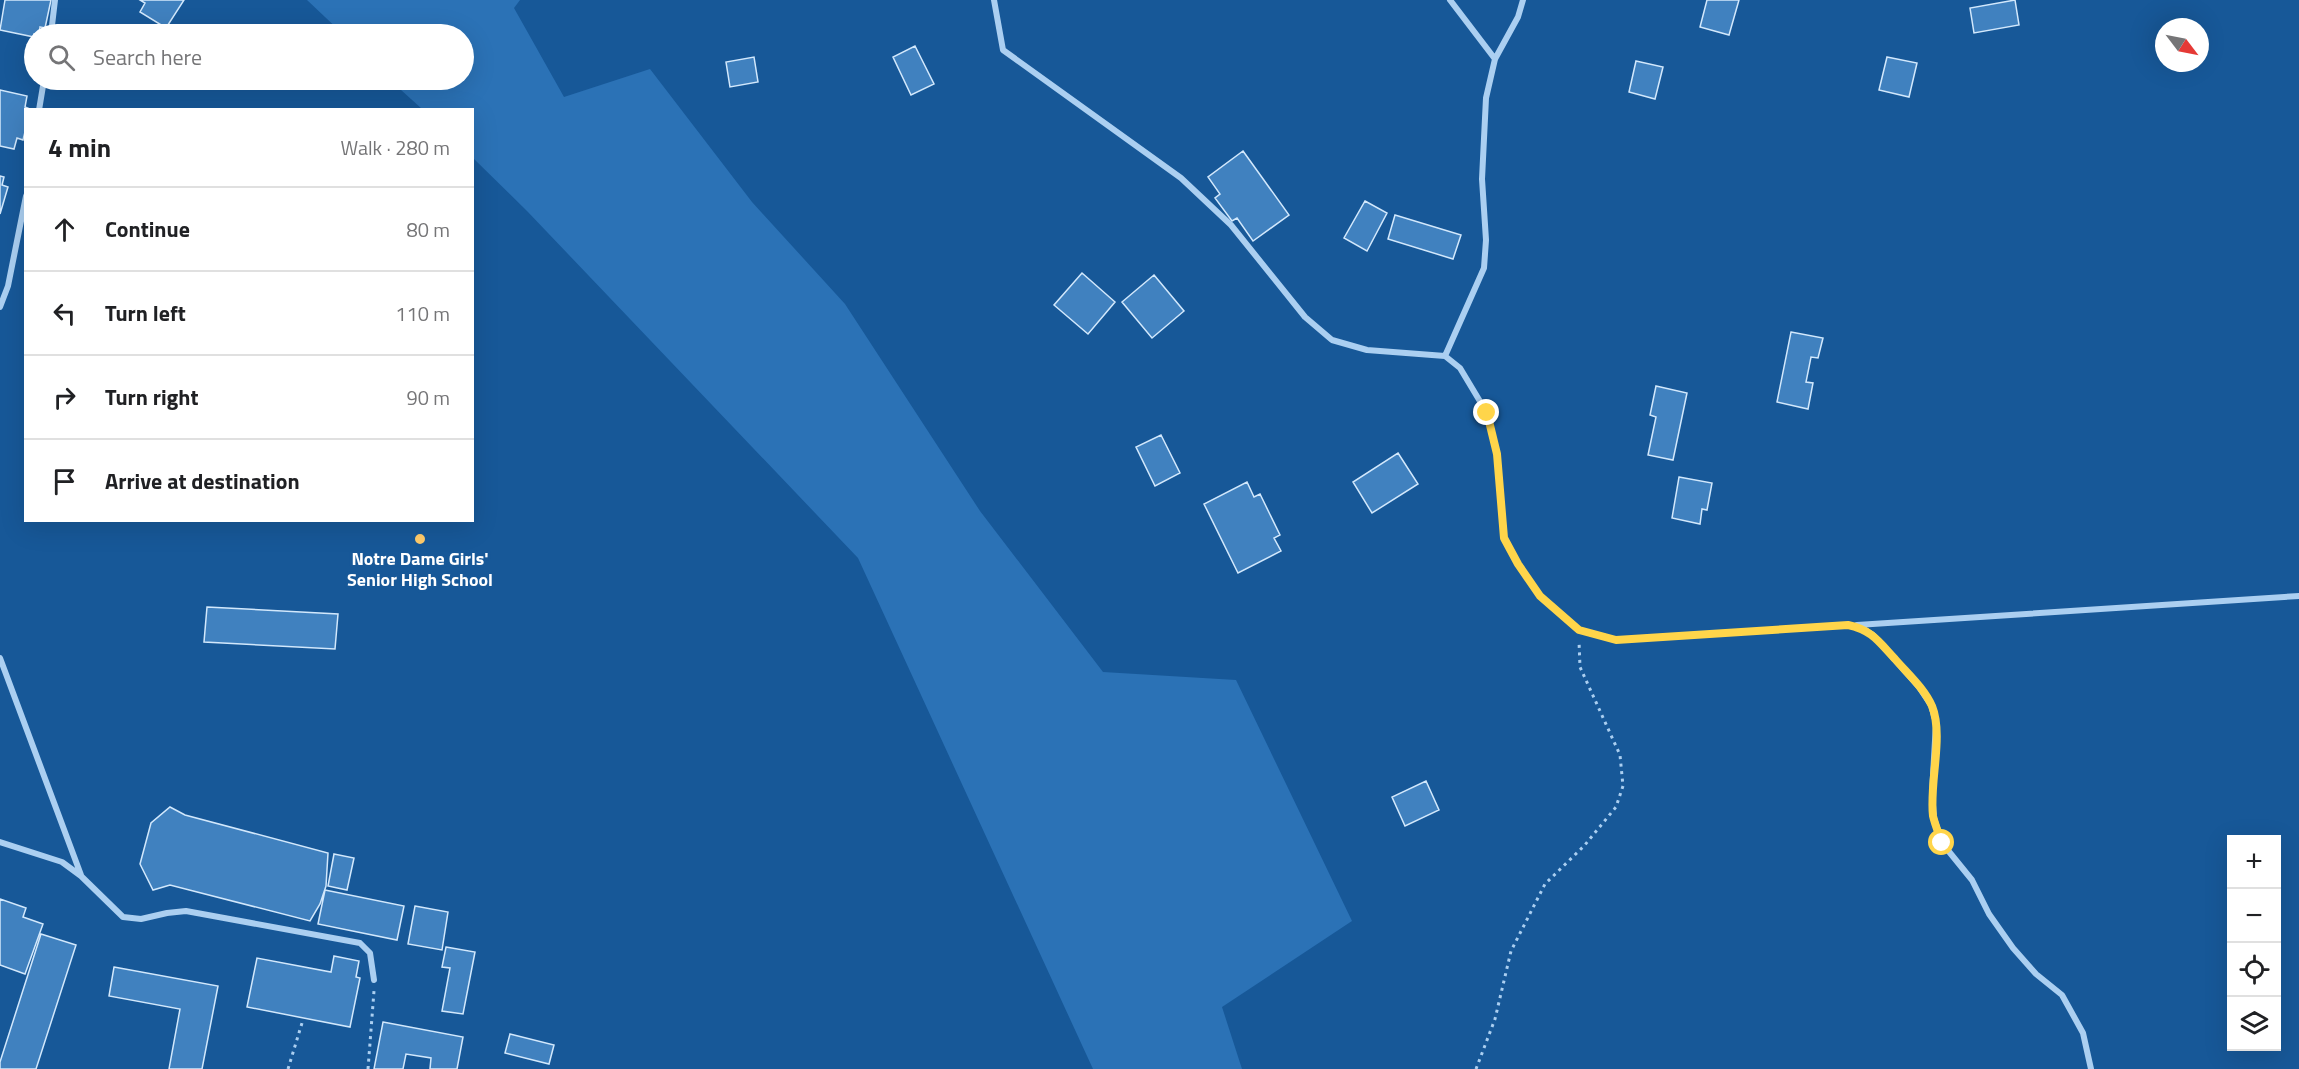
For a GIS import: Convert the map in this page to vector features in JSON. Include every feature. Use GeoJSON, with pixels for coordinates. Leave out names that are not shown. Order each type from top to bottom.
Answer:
{"type":"FeatureCollection","features":[{"type":"Feature","properties":{"kind":"street"},"geometry":{"type":"LineString","coordinates":[[52,24],[55,0]]}},
{"type":"Feature","properties":{"kind":"street"},"geometry":{"type":"LineString","coordinates":[[994,0],[1003,50],[1181,178],[1231,225],[1305,317],[1332,340],[1367,350],[1445,356],[1460,368],[1487,413],[1497,454],[1504,538],[1518,564],[1540,596],[1579,630],[1616,640],[2299,596]]}},
{"type":"Feature","properties":{"kind":"street"},"geometry":{"type":"LineString","coordinates":[[1450,0],[1495,59]]}},
{"type":"Feature","properties":{"kind":"street"},"geometry":{"type":"LineString","coordinates":[[1445,356],[1484,268],[1486,240],[1482,180],[1486,98],[1495,59],[1518,17],[1523,0]]}},
{"type":"Feature","properties":{"kind":"street"},"geometry":{"type":"LineString","coordinates":[[39,108],[42,90]]}},
{"type":"Feature","properties":{"kind":"street"},"geometry":{"type":"LineString","coordinates":[[0,307],[8,286],[24,206]]}},
{"type":"Feature","properties":{"kind":"street"},"geometry":{"type":"LineString","coordinates":[[1848,625],[1862,628],[1873,635],[1919,687],[1931,705],[1936,723],[1932,793],[1934,818],[1942,843],[1972,880],[1989,914],[2013,948],[2036,974],[2062,995],[2083,1033],[2091,1069]]}},
{"type":"Feature","properties":{"kind":"street"},"geometry":{"type":"LineString","coordinates":[[0,658],[81,876]]}},
{"type":"Feature","properties":{"kind":"street"},"geometry":{"type":"LineString","coordinates":[[0,842],[62,862],[81,876],[123,917],[141,920],[186,911],[360,943],[370,953],[374,980]]}},
{"type":"Feature","properties":{"kind":"path"},"geometry":{"type":"LineString","coordinates":[[1476,1069],[1495,1019],[1511,951],[1545,884],[1584,846],[1616,807],[1623,786],[1620,755],[1580,668],[1579,630]]}},
{"type":"Feature","properties":{"kind":"path"},"geometry":{"type":"LineString","coordinates":[[368,1069],[374,980]]}},
{"type":"Feature","properties":{"kind":"path"},"geometry":{"type":"LineString","coordinates":[[288,1069],[302,1023]]}},
{"type":"Feature","properties":{"kind":"shaded area"},"geometry":{"type":"Polygon","coordinates":[[[307,0],[520,0],[514,8],[564,97],[650,69],[752,202],[845,304],[980,511],[1103,672],[1236,680],[1352,921],[1222,1007],[1242,1069],[1093,1069],[858,558],[527,211],[474,159],[474,108],[421,108],[401,90],[474,90],[474,24],[332,24],[307,0]]]}},
{"type":"Feature","properties":{"kind":"building"},"geometry":{"type":"Polygon","coordinates":[[[5,0],[51,0],[46,24],[24,24],[24,35],[0,30],[5,0]]]}},
{"type":"Feature","properties":{"kind":"building"},"geometry":{"type":"Polygon","coordinates":[[[140,0],[184,0],[169,24],[160,24],[140,12],[145,3],[140,0]]]}},
{"type":"Feature","properties":{"kind":"building"},"geometry":{"type":"Polygon","coordinates":[[[1707,0],[1739,0],[1729,35],[1700,27],[1707,0]]]}},
{"type":"Feature","properties":{"kind":"building"},"geometry":{"type":"Polygon","coordinates":[[[2015,0],[2019,25],[1974,33],[1970,8],[2015,0]]]}},
{"type":"Feature","properties":{"kind":"building"},"geometry":{"type":"Polygon","coordinates":[[[915,46],[934,84],[911,95],[893,57],[915,46]]]}},
{"type":"Feature","properties":{"kind":"building"},"geometry":{"type":"Polygon","coordinates":[[[754,57],[758,82],[730,87],[726,62],[754,57]]]}},
{"type":"Feature","properties":{"kind":"building"},"geometry":{"type":"Polygon","coordinates":[[[1887,57],[1917,63],[1909,97],[1879,90],[1887,57]]]}},
{"type":"Feature","properties":{"kind":"building"},"geometry":{"type":"Polygon","coordinates":[[[1636,61],[1663,67],[1655,99],[1629,92],[1636,61]]]}},
{"type":"Feature","properties":{"kind":"building"},"geometry":{"type":"Polygon","coordinates":[[[0,90],[27,96],[25,107],[28,108],[24,108],[23,140],[17,138],[14,149],[0,146],[0,90]]]}},
{"type":"Feature","properties":{"kind":"building"},"geometry":{"type":"Polygon","coordinates":[[[1243,151],[1289,215],[1253,241],[1237,218],[1232,221],[1215,198],[1220,194],[1208,177],[1243,151]]]}},
{"type":"Feature","properties":{"kind":"building"},"geometry":{"type":"Polygon","coordinates":[[[0,176],[4,177],[2,185],[8,187],[0,214],[0,176]]]}},
{"type":"Feature","properties":{"kind":"building"},"geometry":{"type":"Polygon","coordinates":[[[1365,201],[1387,213],[1367,251],[1344,238],[1365,201]]]}},
{"type":"Feature","properties":{"kind":"building"},"geometry":{"type":"Polygon","coordinates":[[[1395,215],[1461,235],[1453,259],[1388,239],[1395,215]]]}},
{"type":"Feature","properties":{"kind":"building"},"geometry":{"type":"Polygon","coordinates":[[[1082,273],[1115,302],[1088,334],[1054,305],[1082,273]]]}},
{"type":"Feature","properties":{"kind":"building"},"geometry":{"type":"Polygon","coordinates":[[[1154,275],[1184,311],[1152,338],[1122,302],[1154,275]]]}},
{"type":"Feature","properties":{"kind":"building"},"geometry":{"type":"Polygon","coordinates":[[[1791,332],[1823,338],[1818,358],[1811,357],[1806,382],[1813,383],[1808,409],[1777,402],[1791,332]]]}},
{"type":"Feature","properties":{"kind":"building"},"geometry":{"type":"Polygon","coordinates":[[[1656,386],[1687,393],[1673,460],[1648,455],[1656,417],[1650,415],[1656,386]]]}},
{"type":"Feature","properties":{"kind":"building"},"geometry":{"type":"Polygon","coordinates":[[[1161,435],[1180,473],[1155,486],[1136,447],[1161,435]]]}},
{"type":"Feature","properties":{"kind":"building"},"geometry":{"type":"Polygon","coordinates":[[[1398,453],[1418,484],[1372,513],[1353,482],[1398,453]]]}},
{"type":"Feature","properties":{"kind":"building"},"geometry":{"type":"Polygon","coordinates":[[[1679,477],[1712,483],[1707,510],[1702,509],[1700,524],[1672,518],[1679,477]]]}},
{"type":"Feature","properties":{"kind":"building"},"geometry":{"type":"Polygon","coordinates":[[[1247,482],[1254,497],[1260,494],[1280,535],[1274,538],[1281,551],[1238,573],[1204,504],[1247,482]]]}},
{"type":"Feature","properties":{"kind":"building"},"geometry":{"type":"Polygon","coordinates":[[[207,607],[338,614],[335,649],[204,642],[207,607]]]}},
{"type":"Feature","properties":{"kind":"building"},"geometry":{"type":"Polygon","coordinates":[[[1426,781],[1439,810],[1405,826],[1392,797],[1426,781]]]}},
{"type":"Feature","properties":{"kind":"building"},"geometry":{"type":"Polygon","coordinates":[[[170,807],[185,815],[328,853],[326,886],[320,904],[310,921],[170,885],[153,890],[140,864],[151,823],[170,807]]]}},
{"type":"Feature","properties":{"kind":"building"},"geometry":{"type":"Polygon","coordinates":[[[334,854],[354,858],[347,890],[328,886],[334,854]]]}},
{"type":"Feature","properties":{"kind":"building"},"geometry":{"type":"Polygon","coordinates":[[[325,890],[404,906],[397,940],[318,924],[325,890]]]}},
{"type":"Feature","properties":{"kind":"building"},"geometry":{"type":"Polygon","coordinates":[[[0,899],[26,908],[23,917],[43,924],[25,974],[0,965],[0,899]]]}},
{"type":"Feature","properties":{"kind":"building"},"geometry":{"type":"Polygon","coordinates":[[[415,906],[448,912],[442,950],[408,944],[415,906]]]}},
{"type":"Feature","properties":{"kind":"building"},"geometry":{"type":"Polygon","coordinates":[[[41,934],[76,945],[36,1069],[0,1069],[0,1062],[41,934]]]}},
{"type":"Feature","properties":{"kind":"building"},"geometry":{"type":"Polygon","coordinates":[[[446,947],[475,952],[463,1014],[442,1011],[450,968],[442,967],[446,947]]]}},
{"type":"Feature","properties":{"kind":"building"},"geometry":{"type":"Polygon","coordinates":[[[334,956],[359,961],[356,977],[360,978],[350,1027],[247,1007],[257,958],[331,972],[334,956]]]}},
{"type":"Feature","properties":{"kind":"building"},"geometry":{"type":"Polygon","coordinates":[[[114,967],[218,986],[202,1069],[169,1069],[180,1009],[109,996],[114,967]]]}},
{"type":"Feature","properties":{"kind":"building"},"geometry":{"type":"Polygon","coordinates":[[[383,1022],[463,1037],[457,1069],[430,1069],[431,1058],[406,1054],[403,1069],[374,1069],[383,1022]]]}},
{"type":"Feature","properties":{"kind":"building"},"geometry":{"type":"Polygon","coordinates":[[[510,1034],[554,1045],[549,1064],[505,1053],[510,1034]]]}},
{"type":"Feature","properties":{"kind":"place","name":"Notre Dame Girls' Senior High School"},"geometry":{"type":"Point","coordinates":[420,539]}},
{"type":"Feature","properties":{"kind":"route"},"geometry":{"type":"LineString","coordinates":[[1487,413],[1497,454],[1504,538],[1518,564],[1540,596],[1579,630],[1616,640],[1848,625],[1862,628],[1873,635],[1919,687],[1931,705],[1936,723],[1932,793],[1934,818],[1942,843]]}}]}
